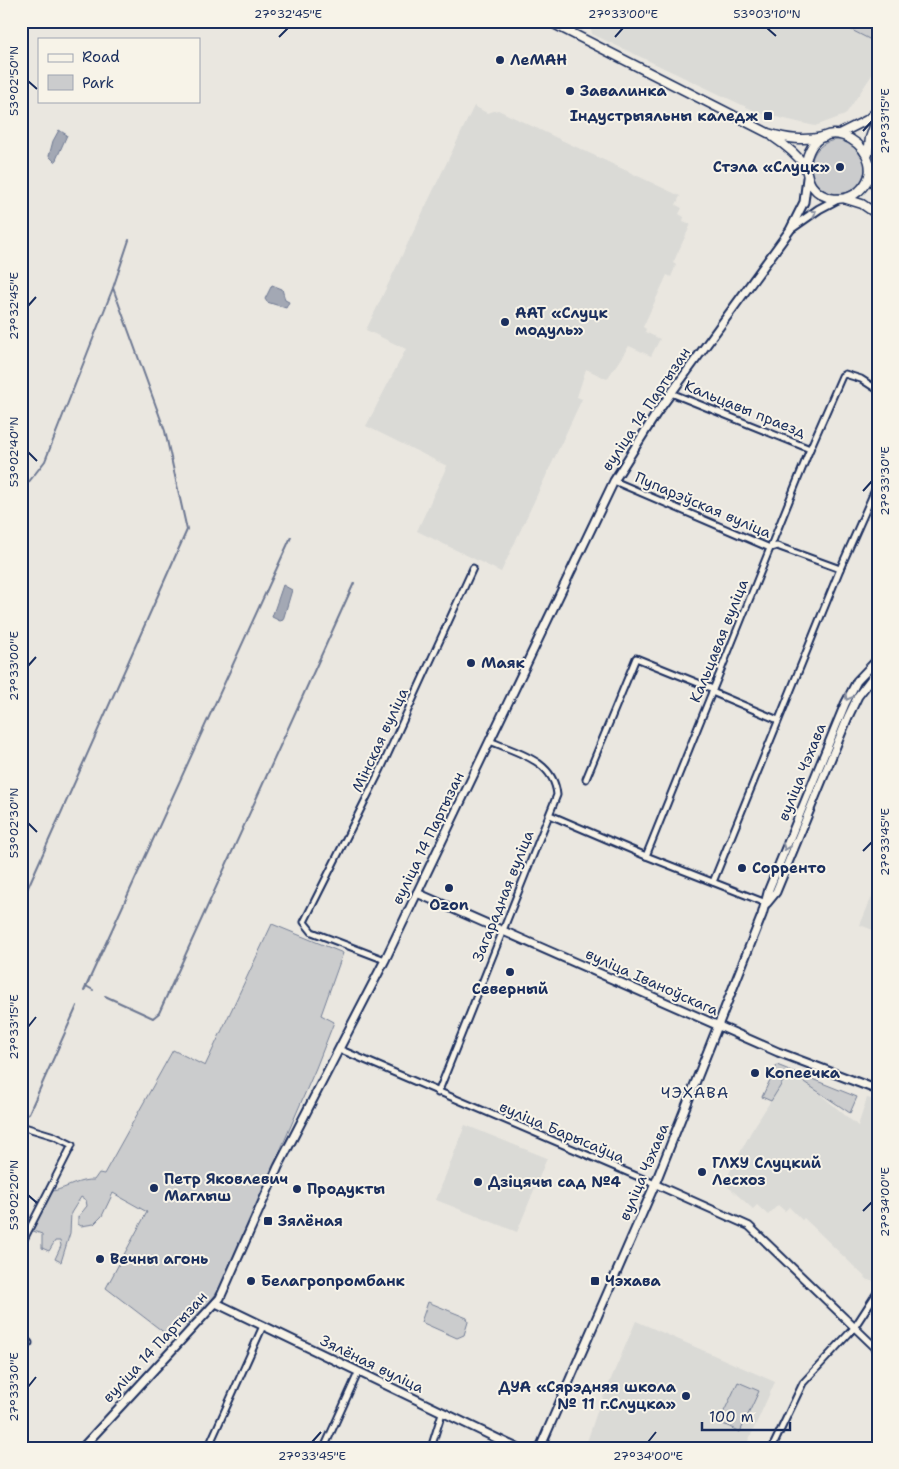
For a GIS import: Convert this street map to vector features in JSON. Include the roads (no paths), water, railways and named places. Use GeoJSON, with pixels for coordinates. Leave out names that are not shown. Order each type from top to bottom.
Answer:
{"type":"FeatureCollection","features":[{"type":"Feature","properties":{"kind":"main road"},"geometry":{"type":"LineString","coordinates":[[548,21],[768,132],[789,148],[805,167]]}},
{"type":"Feature","properties":{"kind":"main road"},"geometry":{"type":"LineString","coordinates":[[768,132],[796,140],[824,137],[838,134],[867,120],[878,110]]}},
{"type":"Feature","properties":{"kind":"main road"},"geometry":{"type":"LineString","coordinates":[[878,115],[870,138],[868,154],[878,196]]}},
{"type":"Feature","properties":{"kind":"main road"},"geometry":{"type":"LineString","coordinates":[[838,134],[856,140],[868,154]]}},
{"type":"Feature","properties":{"kind":"main road"},"geometry":{"type":"LineString","coordinates":[[824,137],[810,149],[805,167],[807,178],[820,194],[862,204],[878,215]]}},
{"type":"Feature","properties":{"kind":"main road"},"geometry":{"type":"LineString","coordinates":[[842,199],[861,190],[867,182],[871,165]]}},
{"type":"Feature","properties":{"kind":"main road","name":"вуліца 14 Партызан"},"geometry":{"type":"LineString","coordinates":[[82,1448],[124,1400],[216,1303],[284,1155],[385,960],[614,481],[638,440],[790,230],[804,202],[807,178]]}},
{"type":"Feature","properties":{"kind":"main road","name":"вуліца 14 Партызан"},"geometry":{"type":"LineString","coordinates":[[790,230],[819,209],[842,199]]}},
{"type":"Feature","properties":{"kind":"main road","name":"вуліца Чэхава"},"geometry":{"type":"LineString","coordinates":[[540,1448],[655,1184],[766,903],[769,889],[845,704],[858,681],[878,659]]}},
{"type":"Feature","properties":{"kind":"main road","name":"вуліца Чэхава"},"geometry":{"type":"LineString","coordinates":[[766,903],[776,892],[858,696],[878,670]]}},
{"type":"Feature","properties":{"kind":"main road","name":"вуліца Іваноўскага"},"geometry":{"type":"LineString","coordinates":[[417,893],[778,1052],[878,1090]]}},
{"type":"Feature","properties":{"kind":"main road","name":"Зялёная вуліца"},"geometry":{"type":"LineString","coordinates":[[216,1303],[517,1448]]}},
{"type":"Feature","properties":{"kind":"street","name":"Кальцавая вуліца"},"geometry":{"type":"LineString","coordinates":[[646,856],[810,449],[842,376],[845,374],[861,379],[878,390]]}},
{"type":"Feature","properties":{"kind":"street","name":"Кальцавы праезд"},"geometry":{"type":"LineString","coordinates":[[671,393],[810,449]]}},
{"type":"Feature","properties":{"kind":"street","name":"Пупарэўская вуліца"},"geometry":{"type":"LineString","coordinates":[[614,481],[770,548],[776,546],[840,569]]}},
{"type":"Feature","properties":{"kind":"street"},"geometry":{"type":"LineString","coordinates":[[713,882],[840,569],[878,483]]}},
{"type":"Feature","properties":{"kind":"street","name":"Мінская вуліца"},"geometry":{"type":"LineString","coordinates":[[385,960],[312,932],[304,922],[381,770],[473,568]]}},
{"type":"Feature","properties":{"kind":"street"},"geometry":{"type":"LineString","coordinates":[[586,779],[636,658],[778,720]]}},
{"type":"Feature","properties":{"kind":"street","name":"Загарадная вуліца"},"geometry":{"type":"LineString","coordinates":[[438,1093],[557,795],[554,779],[540,764],[490,741]]}},
{"type":"Feature","properties":{"kind":"street"},"geometry":{"type":"LineString","coordinates":[[550,815],[646,856],[766,903]]}},
{"type":"Feature","properties":{"kind":"street","name":"вуліца Барысаўца"},"geometry":{"type":"LineString","coordinates":[[340,1049],[438,1093],[655,1184],[748,1226],[878,1350]]}},
{"type":"Feature","properties":{"kind":"street"},"geometry":{"type":"LineString","coordinates":[[21,1126],[54,1136],[72,1145],[21,1245]]}},
{"type":"Feature","properties":{"kind":"street"},"geometry":{"type":"LineString","coordinates":[[21,1230],[28,1233]]}},
{"type":"Feature","properties":{"kind":"street"},"geometry":{"type":"LineString","coordinates":[[772,1448],[803,1383],[854,1328],[878,1291]]}},
{"type":"Feature","properties":{"kind":"street"},"geometry":{"type":"LineString","coordinates":[[208,1448],[263,1326]]}},
{"type":"Feature","properties":{"kind":"street"},"geometry":{"type":"LineString","coordinates":[[21,1336],[29,1343],[21,1352]]}},
{"type":"Feature","properties":{"kind":"street"},"geometry":{"type":"LineString","coordinates":[[324,1448],[358,1373]]}},
{"type":"Feature","properties":{"kind":"street"},"geometry":{"type":"LineString","coordinates":[[431,1448],[442,1413]]}},
{"type":"Feature","properties":{"kind":"waterway"},"geometry":{"type":"LineString","coordinates":[[21,903],[187,530],[165,431],[113,288],[129,240]]}},
{"type":"Feature","properties":{"kind":"waterway"},"geometry":{"type":"LineString","coordinates":[[21,492],[45,461],[113,288]]}},
{"type":"Feature","properties":{"kind":"waterway"},"geometry":{"type":"LineString","coordinates":[[84,991],[291,537]]}},
{"type":"Feature","properties":{"kind":"waterway"},"geometry":{"type":"LineString","coordinates":[[105,996],[153,1018],[159,1013],[354,583]]}},
{"type":"Feature","properties":{"kind":"waterway"},"geometry":{"type":"LineString","coordinates":[[86,986],[93,990]]}},
{"type":"Feature","properties":{"kind":"waterway"},"geometry":{"type":"LineString","coordinates":[[21,1118],[29,1113],[77,1006]]}},
{"type":"Feature","properties":{"kind":"place","name":"ЛеМАН"},"geometry":{"type":"Point","coordinates":[500,60]}},
{"type":"Feature","properties":{"kind":"place","name":"Завалинка"},"geometry":{"type":"Point","coordinates":[570,91]}},
{"type":"Feature","properties":{"kind":"place","name":"Індустрыяльны каледж"},"geometry":{"type":"Point","coordinates":[768,116]}},
{"type":"Feature","properties":{"kind":"place","name":"Стэла «Слуцк»"},"geometry":{"type":"Point","coordinates":[840,167]}},
{"type":"Feature","properties":{"kind":"place","name":"ААТ «Слуцк модуль»"},"geometry":{"type":"Point","coordinates":[505,322]}},
{"type":"Feature","properties":{"kind":"place","name":"Маяк"},"geometry":{"type":"Point","coordinates":[471,663]}},
{"type":"Feature","properties":{"kind":"place","name":"Сорренто"},"geometry":{"type":"Point","coordinates":[742,868]}},
{"type":"Feature","properties":{"kind":"place","name":"Ozon"},"geometry":{"type":"Point","coordinates":[449,888]}},
{"type":"Feature","properties":{"kind":"place","name":"Северный"},"geometry":{"type":"Point","coordinates":[510,972]}},
{"type":"Feature","properties":{"kind":"place","name":"Копеечка"},"geometry":{"type":"Point","coordinates":[755,1073]}},
{"type":"Feature","properties":{"kind":"place","name":"ГЛХУ Слуцкий Лесхоз"},"geometry":{"type":"Point","coordinates":[702,1172]}},
{"type":"Feature","properties":{"kind":"place","name":"Дзіцячы сад №4"},"geometry":{"type":"Point","coordinates":[478,1182]}},
{"type":"Feature","properties":{"kind":"place","name":"Петр Яковлевич Маглыш"},"geometry":{"type":"Point","coordinates":[154,1188]}},
{"type":"Feature","properties":{"kind":"place","name":"Продукты"},"geometry":{"type":"Point","coordinates":[297,1189]}},
{"type":"Feature","properties":{"kind":"place","name":"Зялёная"},"geometry":{"type":"Point","coordinates":[268,1221]}},
{"type":"Feature","properties":{"kind":"place","name":"Вечны агонь"},"geometry":{"type":"Point","coordinates":[100,1259]}},
{"type":"Feature","properties":{"kind":"place","name":"Белагропромбанк"},"geometry":{"type":"Point","coordinates":[251,1281]}},
{"type":"Feature","properties":{"kind":"place","name":"Чэхава"},"geometry":{"type":"Point","coordinates":[595,1281]}},
{"type":"Feature","properties":{"kind":"place","name":"ДУА «Сярэдняя школа № 11 г.Слуцка»"},"geometry":{"type":"Point","coordinates":[686,1396]}},
{"type":"Feature","properties":{"kind":"district","name":"ЧЭХАВА"},"geometry":{"type":"Point","coordinates":[695,1092]}}]}
